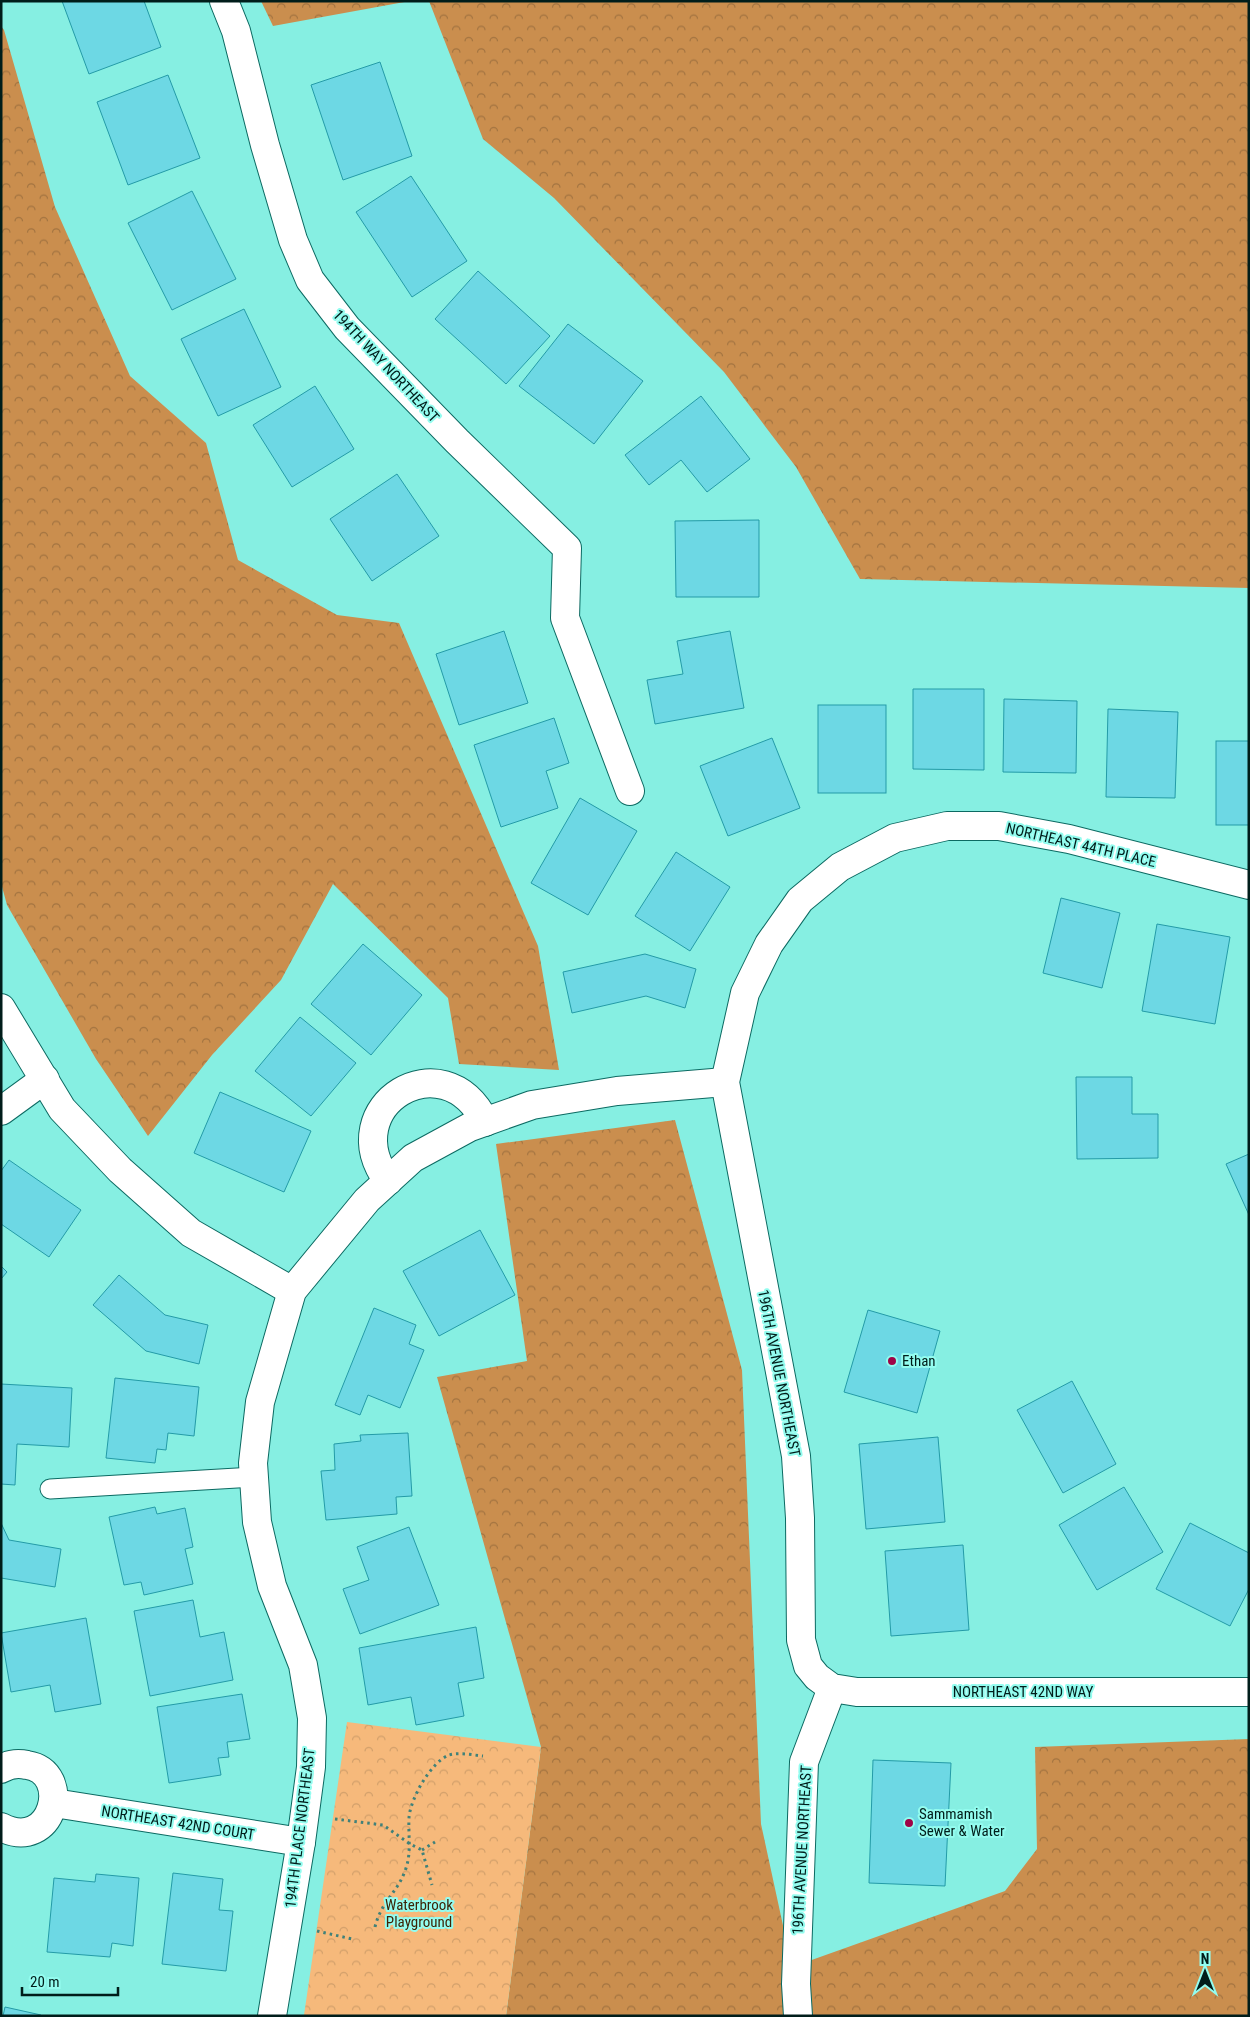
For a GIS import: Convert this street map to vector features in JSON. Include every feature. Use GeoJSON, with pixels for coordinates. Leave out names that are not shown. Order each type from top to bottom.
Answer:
{"type":"FeatureCollection","features":[{"type":"Feature","properties":{"kind":"street","name":"194TH WAY NORTHEAST"},"geometry":{"type":"LineString","coordinates":[[224,1],[236,31],[265,145],[293,240],[310,280],[347,328],[457,441],[567,548],[565,618],[630,791]]}},
{"type":"Feature","properties":{"kind":"street","name":"NORTHEAST 44TH PLACE"},"geometry":{"type":"LineString","coordinates":[[725,1082],[745,993],[769,944],[800,900],[840,867],[895,838],[946,826],[999,826],[1070,839],[1249,885]]}},
{"type":"Feature","properties":{"kind":"street"},"geometry":{"type":"LineString","coordinates":[[1,1008],[62,1109],[120,1170],[191,1233],[292,1292],[367,1200],[413,1158],[470,1127],[532,1105],[617,1091],[725,1082]]}},
{"type":"Feature","properties":{"kind":"street"},"geometry":{"type":"LineString","coordinates":[[1,1111],[44,1079]]}},
{"type":"Feature","properties":{"kind":"street"},"geometry":{"type":"LineString","coordinates":[[388,1181],[374,1155],[373,1133],[380,1112],[388,1100],[400,1091],[428,1082],[443,1084],[457,1089],[469,1097],[479,1108],[485,1122]]}},
{"type":"Feature","properties":{"kind":"street","name":"196TH AVENUE NORTHEAST"},"geometry":{"type":"LineString","coordinates":[[725,1082],[796,1456],[800,1518],[801,1640],[808,1666]]}},
{"type":"Feature","properties":{"kind":"street","name":"194TH PLACE NORTHEAST"},"geometry":{"type":"LineString","coordinates":[[272,2016],[301,1842],[310,1767],[312,1718],[303,1665],[272,1586],[257,1522],[253,1463],[260,1402],[292,1292]]}},
{"type":"Feature","properties":{"kind":"street","name":"NORTHEAST 42ND WAY"},"geometry":{"type":"LineString","coordinates":[[808,1666],[817,1678],[832,1688],[857,1692],[1249,1692]]}},
{"type":"Feature","properties":{"kind":"street","name":"196TH AVENUE NORTHEAST"},"geometry":{"type":"LineString","coordinates":[[798,2016],[796,1984],[804,1762],[832,1688]]}},
{"type":"Feature","properties":{"kind":"street"},"geometry":{"type":"LineString","coordinates":[[1,1769],[19,1764],[31,1765],[41,1771],[52,1786],[54,1804],[50,1815],[43,1824],[32,1830],[20,1833],[8,1831],[1,1827]]}},
{"type":"Feature","properties":{"kind":"street","name":"NORTHEAST 42ND COURT"},"geometry":{"type":"LineString","coordinates":[[54,1804],[301,1842]]}},
{"type":"Feature","properties":{"kind":"lane"},"geometry":{"type":"LineString","coordinates":[[50,1489],[254,1477]]}},
{"type":"Feature","properties":{"kind":"path"},"geometry":{"type":"LineString","coordinates":[[374,1927],[382,1907],[395,1891],[406,1870],[410,1844],[409,1816],[417,1791],[437,1762],[458,1753],[483,1756]]}},
{"type":"Feature","properties":{"kind":"path"},"geometry":{"type":"LineString","coordinates":[[330,1819],[383,1825],[422,1850],[432,1885]]}},
{"type":"Feature","properties":{"kind":"path"},"geometry":{"type":"LineString","coordinates":[[422,1850],[435,1842]]}},
{"type":"Feature","properties":{"kind":"path"},"geometry":{"type":"LineString","coordinates":[[311,1930],[352,1939]]}},
{"type":"Feature","properties":{"kind":"green space"},"geometry":{"type":"Polygon","coordinates":[[[261,1],[410,1],[273,26],[261,1]]]}},
{"type":"Feature","properties":{"kind":"green space"},"geometry":{"type":"Polygon","coordinates":[[[429,1],[1249,1],[1249,588],[860,579],[796,467],[724,372],[554,198],[483,139],[429,1]]]}},
{"type":"Feature","properties":{"kind":"green space"},"geometry":{"type":"Polygon","coordinates":[[[1,26],[4,30],[55,207],[130,376],[206,443],[238,560],[337,615],[399,623],[538,946],[559,1070],[459,1064],[448,998],[333,884],[281,980],[212,1055],[148,1136],[96,1059],[7,905],[1,883],[1,26]]]}},
{"type":"Feature","properties":{"kind":"green space"},"geometry":{"type":"Polygon","coordinates":[[[675,1120],[742,1370],[761,1824],[792,1967],[1005,1891],[1037,1849],[1035,1747],[1249,1739],[1249,2016],[506,2016],[541,1747],[437,1377],[527,1361],[496,1144],[675,1120]]]}},
{"type":"Feature","properties":{"kind":"green space","name":"Waterbrook Playground"},"geometry":{"type":"Polygon","coordinates":[[[347,1722],[541,1747],[506,2016],[304,2015],[347,1722]]]}},
{"type":"Feature","properties":{"kind":"building"},"geometry":{"type":"Polygon","coordinates":[[[62,1],[144,1],[161,47],[89,74],[62,1]]]}},
{"type":"Feature","properties":{"kind":"building"},"geometry":{"type":"Polygon","coordinates":[[[380,62],[412,156],[343,180],[311,85],[380,62]]]}},
{"type":"Feature","properties":{"kind":"building"},"geometry":{"type":"Polygon","coordinates":[[[168,75],[200,158],[128,185],[97,102],[168,75]]]}},
{"type":"Feature","properties":{"kind":"building"},"geometry":{"type":"Polygon","coordinates":[[[411,176],[467,261],[412,297],[356,212],[411,176]]]}},
{"type":"Feature","properties":{"kind":"building"},"geometry":{"type":"Polygon","coordinates":[[[192,191],[236,279],[172,310],[128,223],[192,191]]]}},
{"type":"Feature","properties":{"kind":"building"},"geometry":{"type":"Polygon","coordinates":[[[478,271],[550,336],[506,384],[435,319],[478,271]]]}},
{"type":"Feature","properties":{"kind":"building"},"geometry":{"type":"Polygon","coordinates":[[[244,309],[281,387],[218,416],[181,339],[244,309]]]}},
{"type":"Feature","properties":{"kind":"building"},"geometry":{"type":"Polygon","coordinates":[[[568,324],[643,381],[594,444],[519,386],[568,324]]]}},
{"type":"Feature","properties":{"kind":"building"},"geometry":{"type":"Polygon","coordinates":[[[315,386],[354,449],[292,487],[253,425],[315,386]]]}},
{"type":"Feature","properties":{"kind":"building"},"geometry":{"type":"Polygon","coordinates":[[[701,396],[750,459],[707,492],[681,460],[649,485],[625,455],[701,396]]]}},
{"type":"Feature","properties":{"kind":"building"},"geometry":{"type":"Polygon","coordinates":[[[397,474],[439,536],[372,581],[330,519],[397,474]]]}},
{"type":"Feature","properties":{"kind":"building"},"geometry":{"type":"Polygon","coordinates":[[[759,520],[759,597],[676,597],[675,521],[759,520]]]}},
{"type":"Feature","properties":{"kind":"building"},"geometry":{"type":"Polygon","coordinates":[[[504,631],[528,703],[459,725],[436,654],[504,631]]]}},
{"type":"Feature","properties":{"kind":"building"},"geometry":{"type":"Polygon","coordinates":[[[730,631],[744,708],[655,724],[647,680],[683,674],[677,641],[730,631]]]}},
{"type":"Feature","properties":{"kind":"building"},"geometry":{"type":"Polygon","coordinates":[[[913,689],[984,689],[984,770],[913,769],[913,689]]]}},
{"type":"Feature","properties":{"kind":"building"},"geometry":{"type":"Polygon","coordinates":[[[1004,699],[1077,701],[1076,773],[1003,772],[1004,699]]]}},
{"type":"Feature","properties":{"kind":"building"},"geometry":{"type":"Polygon","coordinates":[[[818,705],[886,705],[886,793],[818,793],[818,705]]]}},
{"type":"Feature","properties":{"kind":"building"},"geometry":{"type":"Polygon","coordinates":[[[1108,709],[1178,712],[1175,798],[1106,797],[1108,709]]]}},
{"type":"Feature","properties":{"kind":"building"},"geometry":{"type":"Polygon","coordinates":[[[554,718],[569,763],[546,771],[558,808],[501,827],[474,745],[554,718]]]}},
{"type":"Feature","properties":{"kind":"building"},"geometry":{"type":"Polygon","coordinates":[[[772,738],[800,808],[728,836],[700,766],[772,738]]]}},
{"type":"Feature","properties":{"kind":"building"},"geometry":{"type":"Polygon","coordinates":[[[1216,741],[1249,741],[1249,825],[1216,825],[1216,741]]]}},
{"type":"Feature","properties":{"kind":"building"},"geometry":{"type":"Polygon","coordinates":[[[580,798],[637,831],[588,915],[531,883],[580,798]]]}},
{"type":"Feature","properties":{"kind":"building"},"geometry":{"type":"Polygon","coordinates":[[[676,852],[730,887],[690,951],[635,916],[676,852]]]}},
{"type":"Feature","properties":{"kind":"building"},"geometry":{"type":"Polygon","coordinates":[[[1061,898],[1120,913],[1102,988],[1043,973],[1061,898]]]}},
{"type":"Feature","properties":{"kind":"building"},"geometry":{"type":"Polygon","coordinates":[[[1157,924],[1230,937],[1215,1024],[1142,1011],[1157,924]]]}},
{"type":"Feature","properties":{"kind":"building"},"geometry":{"type":"Polygon","coordinates":[[[363,944],[422,995],[371,1055],[311,1004],[363,944]]]}},
{"type":"Feature","properties":{"kind":"building"},"geometry":{"type":"Polygon","coordinates":[[[645,954],[696,969],[685,1008],[646,996],[572,1013],[563,972],[645,954]]]}},
{"type":"Feature","properties":{"kind":"building"},"geometry":{"type":"Polygon","coordinates":[[[300,1017],[356,1063],[311,1116],[255,1071],[300,1017]]]}},
{"type":"Feature","properties":{"kind":"building"},"geometry":{"type":"Polygon","coordinates":[[[1076,1077],[1132,1077],[1132,1114],[1158,1114],[1158,1158],[1077,1159],[1076,1077]]]}},
{"type":"Feature","properties":{"kind":"building"},"geometry":{"type":"Polygon","coordinates":[[[220,1092],[311,1131],[284,1192],[194,1153],[220,1092]]]}},
{"type":"Feature","properties":{"kind":"building"},"geometry":{"type":"Polygon","coordinates":[[[1249,1154],[1249,1215],[1226,1164],[1249,1154]]]}},
{"type":"Feature","properties":{"kind":"building"},"geometry":{"type":"Polygon","coordinates":[[[9,1160],[81,1210],[49,1257],[1,1224],[1,1171],[9,1160]]]}},
{"type":"Feature","properties":{"kind":"building"},"geometry":{"type":"Polygon","coordinates":[[[480,1230],[515,1295],[439,1336],[403,1271],[480,1230]]]}},
{"type":"Feature","properties":{"kind":"building"},"geometry":{"type":"Polygon","coordinates":[[[1,1266],[7,1272],[1,1279],[1,1266]]]}},
{"type":"Feature","properties":{"kind":"building"},"geometry":{"type":"Polygon","coordinates":[[[119,1275],[165,1315],[208,1325],[199,1364],[146,1351],[93,1305],[119,1275]]]}},
{"type":"Feature","properties":{"kind":"building"},"geometry":{"type":"Polygon","coordinates":[[[374,1308],[416,1325],[409,1344],[424,1350],[400,1408],[368,1395],[360,1415],[335,1405],[374,1308]]]}},
{"type":"Feature","properties":{"kind":"building","name":"Ethan"},"geometry":{"type":"Polygon","coordinates":[[[868,1310],[940,1331],[917,1413],[844,1392],[868,1310]]]}},
{"type":"Feature","properties":{"kind":"building"},"geometry":{"type":"Polygon","coordinates":[[[115,1378],[199,1387],[194,1436],[168,1433],[166,1450],[157,1449],[155,1463],[106,1458],[115,1378]]]}},
{"type":"Feature","properties":{"kind":"building"},"geometry":{"type":"Polygon","coordinates":[[[1072,1381],[1116,1464],[1063,1493],[1017,1410],[1072,1381]]]}},
{"type":"Feature","properties":{"kind":"building"},"geometry":{"type":"Polygon","coordinates":[[[1,1384],[72,1388],[69,1447],[17,1444],[15,1485],[1,1484],[1,1384]]]}},
{"type":"Feature","properties":{"kind":"building"},"geometry":{"type":"Polygon","coordinates":[[[408,1433],[412,1496],[396,1497],[397,1514],[326,1520],[321,1471],[335,1470],[334,1444],[361,1441],[360,1435],[408,1433]]]}},
{"type":"Feature","properties":{"kind":"building"},"geometry":{"type":"Polygon","coordinates":[[[938,1437],[945,1522],[866,1529],[859,1444],[938,1437]]]}},
{"type":"Feature","properties":{"kind":"building"},"geometry":{"type":"Polygon","coordinates":[[[1124,1487],[1163,1552],[1097,1590],[1059,1525],[1124,1487]]]}},
{"type":"Feature","properties":{"kind":"building"},"geometry":{"type":"Polygon","coordinates":[[[155,1507],[157,1514],[185,1508],[193,1547],[185,1549],[193,1584],[144,1595],[141,1582],[124,1585],[109,1517],[155,1507]]]}},
{"type":"Feature","properties":{"kind":"building"},"geometry":{"type":"Polygon","coordinates":[[[1,1523],[9,1540],[61,1549],[55,1587],[1,1578],[1,1523]]]}},
{"type":"Feature","properties":{"kind":"building"},"geometry":{"type":"Polygon","coordinates":[[[1190,1523],[1249,1553],[1249,1589],[1230,1626],[1156,1589],[1190,1523]]]}},
{"type":"Feature","properties":{"kind":"building"},"geometry":{"type":"Polygon","coordinates":[[[409,1527],[439,1605],[360,1634],[343,1589],[369,1580],[357,1547],[409,1527]]]}},
{"type":"Feature","properties":{"kind":"building"},"geometry":{"type":"Polygon","coordinates":[[[963,1545],[969,1630],[891,1636],[885,1551],[963,1545]]]}},
{"type":"Feature","properties":{"kind":"building"},"geometry":{"type":"Polygon","coordinates":[[[193,1600],[200,1637],[224,1632],[233,1680],[150,1696],[134,1611],[193,1600]]]}},
{"type":"Feature","properties":{"kind":"building"},"geometry":{"type":"Polygon","coordinates":[[[86,1618],[101,1704],[55,1712],[50,1685],[11,1692],[1,1633],[86,1618]]]}},
{"type":"Feature","properties":{"kind":"building"},"geometry":{"type":"Polygon","coordinates":[[[476,1627],[484,1678],[458,1683],[464,1716],[416,1725],[411,1697],[368,1705],[359,1648],[476,1627]]]}},
{"type":"Feature","properties":{"kind":"building"},"geometry":{"type":"Polygon","coordinates":[[[242,1694],[250,1739],[227,1742],[229,1757],[218,1758],[221,1775],[169,1783],[157,1707],[242,1694]]]}},
{"type":"Feature","properties":{"kind":"building","name":"Sammamish Sewer & Water"},"geometry":{"type":"Polygon","coordinates":[[[873,1760],[951,1763],[945,1886],[869,1883],[873,1760]]]}},
{"type":"Feature","properties":{"kind":"building"},"geometry":{"type":"Polygon","coordinates":[[[173,1873],[223,1879],[219,1910],[233,1911],[226,1971],[162,1964],[173,1873]]]}},
{"type":"Feature","properties":{"kind":"building"},"geometry":{"type":"Polygon","coordinates":[[[96,1874],[139,1878],[133,1946],[112,1943],[110,1957],[47,1952],[54,1878],[95,1882],[96,1874]]]}},
{"type":"Feature","properties":{"kind":"building"},"geometry":{"type":"Polygon","coordinates":[[[5,2007],[41,2015],[3,2016],[5,2007]]]}},
{"type":"Feature","properties":{"kind":"place","name":"Ethan"},"geometry":{"type":"Point","coordinates":[892,1361]}},
{"type":"Feature","properties":{"kind":"place","name":"Sammamish Sewer & Water"},"geometry":{"type":"Point","coordinates":[909,1823]}}]}
